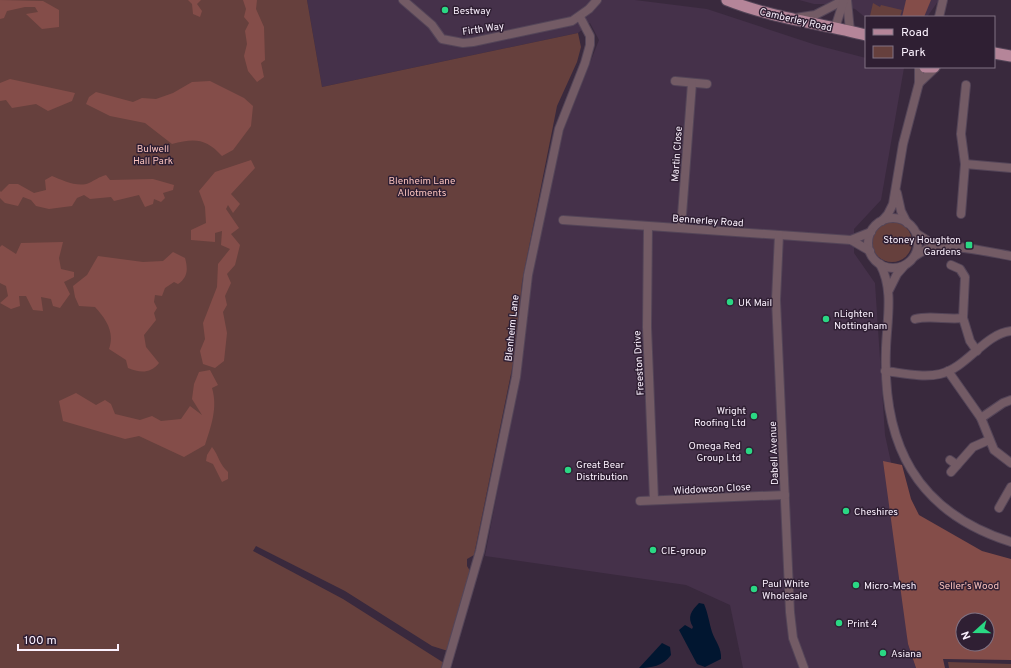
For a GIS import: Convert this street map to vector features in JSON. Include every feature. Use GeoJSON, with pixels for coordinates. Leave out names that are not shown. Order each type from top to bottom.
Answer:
{"type":"FeatureCollection","features":[{"type":"Feature","properties":{"kind":"main road","name":"Camberley Road"},"geometry":{"type":"LineString","coordinates":[[727,0],[791,19],[865,35]]}},
{"type":"Feature","properties":{"kind":"main road"},"geometry":{"type":"LineString","coordinates":[[995,54],[1011,56]]}},
{"type":"Feature","properties":{"kind":"main road"},"geometry":{"type":"LineString","coordinates":[[995,60],[1011,62]]}},
{"type":"Feature","properties":{"kind":"street","name":"Firth Way"},"geometry":{"type":"LineString","coordinates":[[403,0],[432,25],[442,39],[463,43],[572,21],[580,17]]}},
{"type":"Feature","properties":{"kind":"street"},"geometry":{"type":"LineString","coordinates":[[580,17],[590,9],[597,0]]}},
{"type":"Feature","properties":{"kind":"street"},"geometry":{"type":"LineString","coordinates":[[791,19],[815,15],[845,0]]}},
{"type":"Feature","properties":{"kind":"street"},"geometry":{"type":"LineString","coordinates":[[835,28],[845,0]]}},
{"type":"Feature","properties":{"kind":"street"},"geometry":{"type":"LineString","coordinates":[[845,0],[850,31]]}},
{"type":"Feature","properties":{"kind":"street"},"geometry":{"type":"LineString","coordinates":[[939,15],[943,0]]}},
{"type":"Feature","properties":{"kind":"street","name":"Blenheim Lane"},"geometry":{"type":"LineString","coordinates":[[446,668],[480,551],[516,377],[528,275],[558,128],[580,77],[590,45],[590,36],[580,17]]}},
{"type":"Feature","properties":{"kind":"street"},"geometry":{"type":"LineString","coordinates":[[918,68],[919,83],[903,144],[891,209],[871,232],[869,241],[870,251],[880,264],[886,276],[889,291],[885,371],[888,405],[895,434],[908,465],[924,489],[943,507],[963,522],[988,535],[1011,542]]}},
{"type":"Feature","properties":{"kind":"street"},"geometry":{"type":"LineString","coordinates":[[919,83],[934,68]]}},
{"type":"Feature","properties":{"kind":"street"},"geometry":{"type":"LineString","coordinates":[[675,81],[707,84]]}},
{"type":"Feature","properties":{"kind":"street","name":"Martin Close"},"geometry":{"type":"LineString","coordinates":[[680,228],[692,83]]}},
{"type":"Feature","properties":{"kind":"street"},"geometry":{"type":"LineString","coordinates":[[961,214],[966,164],[961,134],[966,85]]}},
{"type":"Feature","properties":{"kind":"street"},"geometry":{"type":"LineString","coordinates":[[966,164],[1011,168]]}},
{"type":"Feature","properties":{"kind":"street"},"geometry":{"type":"LineString","coordinates":[[896,188],[901,211],[908,223],[917,234],[936,246]]}},
{"type":"Feature","properties":{"kind":"street"},"geometry":{"type":"LineString","coordinates":[[882,221],[897,219],[908,223]]}},
{"type":"Feature","properties":{"kind":"street","name":"Bennerley Road"},"geometry":{"type":"LineString","coordinates":[[563,220],[851,240],[871,232]]}},
{"type":"Feature","properties":{"kind":"street","name":"Freeston Drive"},"geometry":{"type":"LineString","coordinates":[[648,226],[647,327],[654,500]]}},
{"type":"Feature","properties":{"kind":"street"},"geometry":{"type":"LineString","coordinates":[[915,256],[918,244],[917,234]]}},
{"type":"Feature","properties":{"kind":"street","name":"Dabell Avenue"},"geometry":{"type":"LineString","coordinates":[[779,235],[776,300],[791,626],[793,638],[804,668]]}},
{"type":"Feature","properties":{"kind":"street","name":"Bennerley Road"},"geometry":{"type":"LineString","coordinates":[[851,240],[870,251]]}},
{"type":"Feature","properties":{"kind":"street"},"geometry":{"type":"LineString","coordinates":[[889,291],[897,274],[904,266],[921,251],[936,246],[978,250],[1011,256]]}},
{"type":"Feature","properties":{"kind":"street"},"geometry":{"type":"LineString","coordinates":[[880,264],[894,268],[904,266]]}},
{"type":"Feature","properties":{"kind":"street"},"geometry":{"type":"LineString","coordinates":[[952,265],[964,267],[963,318],[970,341],[977,351]]}},
{"type":"Feature","properties":{"kind":"street"},"geometry":{"type":"LineString","coordinates":[[919,316],[946,320],[963,318]]}},
{"type":"Feature","properties":{"kind":"street"},"geometry":{"type":"LineString","coordinates":[[885,371],[933,375],[948,371],[1000,334],[1011,330]]}},
{"type":"Feature","properties":{"kind":"street"},"geometry":{"type":"LineString","coordinates":[[948,371],[981,418],[989,440],[1000,456],[1011,463]]}},
{"type":"Feature","properties":{"kind":"street"},"geometry":{"type":"LineString","coordinates":[[981,418],[1003,403],[1011,400]]}},
{"type":"Feature","properties":{"kind":"street"},"geometry":{"type":"LineString","coordinates":[[951,472],[973,447],[989,440]]}},
{"type":"Feature","properties":{"kind":"street"},"geometry":{"type":"LineString","coordinates":[[950,460],[957,465]]}},
{"type":"Feature","properties":{"kind":"street"},"geometry":{"type":"LineString","coordinates":[[1005,504],[1011,487]]}},
{"type":"Feature","properties":{"kind":"street","name":"Widdowson Close"},"geometry":{"type":"LineString","coordinates":[[640,501],[784,494]]}},
{"type":"Feature","properties":{"kind":"shaded area"},"geometry":{"type":"Polygon","coordinates":[[[307,0],[635,0],[707,9],[816,45],[865,58],[865,68],[904,68],[881,200],[854,229],[854,253],[875,283],[885,435],[894,476],[908,644],[916,668],[743,668],[730,605],[686,585],[485,556],[522,363],[529,283],[542,220],[564,129],[599,40],[590,23],[578,33],[322,87],[307,0]]]}},
{"type":"Feature","properties":{"kind":"shaded area"},"geometry":{"type":"Polygon","coordinates":[[[799,0],[939,0],[928,16],[865,17],[855,9],[834,4],[814,4],[799,0]]]}},
{"type":"Feature","properties":{"kind":"green space"},"geometry":{"type":"Polygon","coordinates":[[[0,0],[307,0],[322,87],[578,33],[581,47],[577,62],[557,106],[522,282],[515,354],[474,555],[467,559],[467,566],[470,571],[448,651],[432,646],[345,591],[256,546],[253,551],[343,599],[444,663],[442,668],[0,668],[0,0]]]}},
{"type":"Feature","properties":{"kind":"green space"},"geometry":{"type":"Polygon","coordinates":[[[0,0],[43,1],[59,10],[59,27],[42,29],[26,14],[38,12],[35,7],[25,7],[7,11],[4,18],[0,19],[0,0]]]}},
{"type":"Feature","properties":{"kind":"green space"},"geometry":{"type":"Polygon","coordinates":[[[188,0],[201,0],[197,4],[202,11],[200,17],[193,14],[192,4],[188,0]]]}},
{"type":"Feature","properties":{"kind":"green space"},"geometry":{"type":"Polygon","coordinates":[[[243,0],[257,0],[256,9],[264,27],[265,60],[261,63],[264,77],[257,82],[248,71],[244,56],[247,44],[245,31],[249,23],[244,17],[246,9],[243,0]]]}},
{"type":"Feature","properties":{"kind":"green space"},"geometry":{"type":"Polygon","coordinates":[[[906,0],[931,0],[924,16],[902,16],[906,0]]]}},
{"type":"Feature","properties":{"kind":"green space"},"geometry":{"type":"Polygon","coordinates":[[[873,3],[880,7],[881,5],[902,10],[900,16],[870,16],[873,3]]]}},
{"type":"Feature","properties":{"kind":"green space"},"geometry":{"type":"Polygon","coordinates":[[[10,79],[75,93],[72,101],[48,111],[36,104],[12,108],[6,100],[0,101],[0,83],[10,79]]]}},
{"type":"Feature","properties":{"kind":"green space"},"geometry":{"type":"Polygon","coordinates":[[[210,81],[244,98],[253,106],[251,126],[233,150],[222,156],[211,146],[199,141],[193,140],[172,144],[145,123],[110,116],[86,104],[89,97],[96,92],[133,102],[142,98],[156,99],[173,93],[192,82],[210,81]]]}},
{"type":"Feature","properties":{"kind":"green space"},"geometry":{"type":"Polygon","coordinates":[[[251,160],[255,168],[231,194],[240,204],[233,213],[228,205],[226,209],[239,228],[231,234],[240,245],[235,265],[227,274],[231,283],[225,296],[227,305],[223,312],[227,333],[224,361],[215,368],[203,364],[200,351],[205,339],[203,323],[217,287],[218,264],[230,249],[221,245],[222,231],[215,233],[215,242],[191,240],[191,230],[206,223],[205,207],[199,191],[215,172],[251,160]]]}},
{"type":"Feature","properties":{"kind":"green space"},"geometry":{"type":"Polygon","coordinates":[[[106,175],[110,180],[153,179],[174,185],[173,190],[163,193],[165,198],[161,202],[154,199],[153,204],[145,207],[139,195],[114,201],[111,197],[90,199],[84,195],[77,198],[72,206],[49,209],[36,206],[31,200],[23,197],[18,206],[5,203],[0,198],[0,191],[1,192],[9,184],[18,184],[34,193],[46,190],[45,180],[52,176],[80,185],[89,183],[106,175]]]}},
{"type":"Feature","properties":{"kind":"green space"},"geometry":{"type":"Polygon","coordinates":[[[888,222],[896,222],[903,225],[909,231],[912,242],[909,253],[903,259],[896,262],[888,262],[881,259],[875,253],[872,246],[872,238],[875,231],[881,225],[888,222]]]}},
{"type":"Feature","properties":{"kind":"green space"},"geometry":{"type":"Polygon","coordinates":[[[63,242],[59,258],[61,269],[74,272],[74,277],[64,282],[70,294],[60,308],[53,306],[51,299],[41,297],[43,311],[33,310],[26,296],[19,296],[20,306],[11,309],[0,303],[8,296],[6,286],[0,283],[0,247],[2,245],[16,254],[21,243],[63,242]]]}},
{"type":"Feature","properties":{"kind":"green space"},"geometry":{"type":"Polygon","coordinates":[[[173,252],[185,258],[187,269],[184,279],[178,284],[174,282],[165,288],[162,296],[155,295],[154,302],[157,308],[154,313],[156,320],[144,335],[146,347],[159,363],[156,367],[145,372],[132,370],[128,368],[126,360],[109,349],[111,343],[110,331],[103,316],[95,307],[79,306],[75,297],[73,286],[87,275],[98,256],[143,262],[163,261],[173,252]]]}},
{"type":"Feature","properties":{"kind":"green space"},"geometry":{"type":"Polygon","coordinates":[[[210,370],[218,385],[212,388],[214,395],[214,410],[205,445],[184,457],[139,436],[125,439],[63,421],[59,401],[76,393],[96,405],[105,400],[111,404],[115,414],[140,420],[152,416],[161,421],[181,419],[190,406],[202,415],[192,399],[194,384],[199,372],[210,370]]]}},
{"type":"Feature","properties":{"kind":"green space"},"geometry":{"type":"Polygon","coordinates":[[[212,447],[228,472],[228,479],[222,482],[213,464],[206,461],[207,455],[212,447]]]}},
{"type":"Feature","properties":{"kind":"green space","name":"Seller's Wood"},"geometry":{"type":"Polygon","coordinates":[[[883,461],[902,465],[911,499],[919,515],[982,551],[1011,559],[1011,660],[943,659],[945,668],[916,668],[908,644],[883,461]]]}},
{"type":"Feature","properties":{"kind":"green space"},"geometry":{"type":"Polygon","coordinates":[[[948,662],[1011,664],[1011,668],[949,668],[948,662]]]}},
{"type":"Feature","properties":{"kind":"water"},"geometry":{"type":"Polygon","coordinates":[[[699,603],[704,604],[712,632],[721,655],[721,659],[705,667],[697,664],[679,630],[685,625],[692,629],[693,627],[690,617],[699,603]]]}},
{"type":"Feature","properties":{"kind":"water"},"geometry":{"type":"Polygon","coordinates":[[[662,643],[670,647],[671,655],[668,659],[656,666],[639,668],[662,643]]]}},
{"type":"Feature","properties":{"kind":"place","name":"Bestway"},"geometry":{"type":"Point","coordinates":[445,10]}},
{"type":"Feature","properties":{"kind":"place","name":"Stoney Houghton Gardens"},"geometry":{"type":"Point","coordinates":[969,245]}},
{"type":"Feature","properties":{"kind":"place","name":"UK Mail"},"geometry":{"type":"Point","coordinates":[730,302]}},
{"type":"Feature","properties":{"kind":"place","name":"nLighten Nottingham"},"geometry":{"type":"Point","coordinates":[826,319]}},
{"type":"Feature","properties":{"kind":"place","name":"Wright Roofing Ltd"},"geometry":{"type":"Point","coordinates":[754,416]}},
{"type":"Feature","properties":{"kind":"place","name":"Omega Red Group Ltd"},"geometry":{"type":"Point","coordinates":[749,451]}},
{"type":"Feature","properties":{"kind":"place","name":"Great Bear Distribution"},"geometry":{"type":"Point","coordinates":[568,470]}},
{"type":"Feature","properties":{"kind":"place","name":"Cheshires"},"geometry":{"type":"Point","coordinates":[846,511]}},
{"type":"Feature","properties":{"kind":"place","name":"CIE-group"},"geometry":{"type":"Point","coordinates":[653,550]}},
{"type":"Feature","properties":{"kind":"place","name":"Micro-Mesh"},"geometry":{"type":"Point","coordinates":[856,585]}},
{"type":"Feature","properties":{"kind":"place","name":"Paul White Wholesale"},"geometry":{"type":"Point","coordinates":[754,589]}},
{"type":"Feature","properties":{"kind":"place","name":"Print 4"},"geometry":{"type":"Point","coordinates":[839,623]}},
{"type":"Feature","properties":{"kind":"place","name":"Asiana"},"geometry":{"type":"Point","coordinates":[883,653]}},
{"type":"Feature","properties":{"kind":"park label","name":"Bulwell Hall Park"},"geometry":{"type":"Point","coordinates":[153,154]}},
{"type":"Feature","properties":{"kind":"park label","name":"Blenheim Lane Allotments"},"geometry":{"type":"Point","coordinates":[422,186]}}]}
